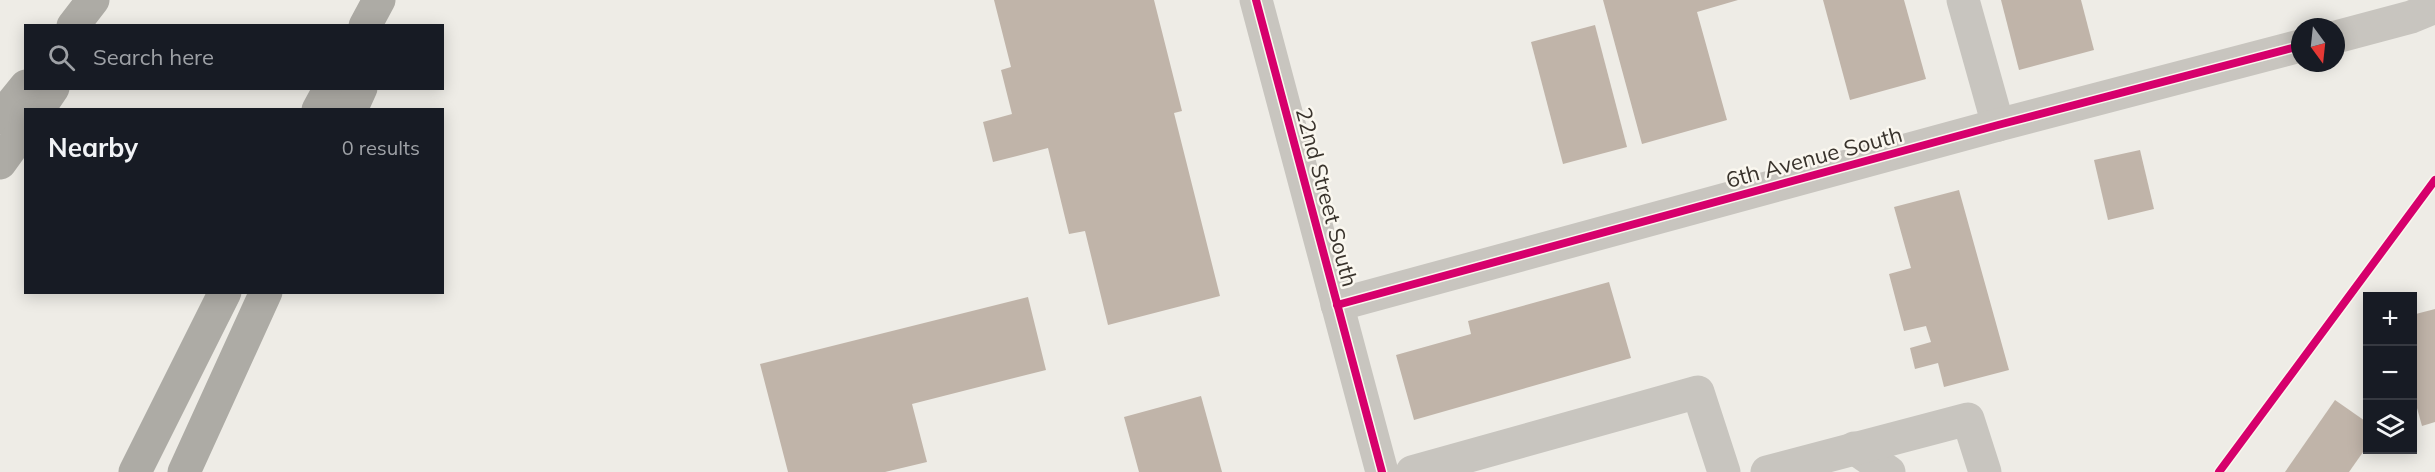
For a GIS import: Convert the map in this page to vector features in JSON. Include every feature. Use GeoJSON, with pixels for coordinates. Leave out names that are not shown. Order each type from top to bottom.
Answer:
{"type":"FeatureCollection","features":[{"type":"Feature","properties":{"kind":"highway"},"geometry":{"type":"LineString","coordinates":[[75,24],[93,0]]}},
{"type":"Feature","properties":{"kind":"highway"},"geometry":{"type":"LineString","coordinates":[[100,24],[118,0]]}},
{"type":"Feature","properties":{"kind":"highway"},"geometry":{"type":"LineString","coordinates":[[366,24],[379,0]]}},
{"type":"Feature","properties":{"kind":"highway"},"geometry":{"type":"LineString","coordinates":[[392,24],[403,0]]}},
{"type":"Feature","properties":{"kind":"highway"},"geometry":{"type":"LineString","coordinates":[[0,118],[24,88]]}},
{"type":"Feature","properties":{"kind":"highway"},"geometry":{"type":"LineString","coordinates":[[39,108],[52,90]]}},
{"type":"Feature","properties":{"kind":"highway"},"geometry":{"type":"LineString","coordinates":[[319,108],[329,90]]}},
{"type":"Feature","properties":{"kind":"highway"},"geometry":{"type":"LineString","coordinates":[[352,108],[360,90]]}},
{"type":"Feature","properties":{"kind":"highway"},"geometry":{"type":"LineString","coordinates":[[0,163],[24,130]]}},
{"type":"Feature","properties":{"kind":"highway"},"geometry":{"type":"LineString","coordinates":[[135,472],[224,294]]}},
{"type":"Feature","properties":{"kind":"highway"},"geometry":{"type":"LineString","coordinates":[[184,472],[265,294]]}},
{"type":"Feature","properties":{"kind":"street","name":"22nd Street South"},"geometry":{"type":"LineString","coordinates":[[1256,0],[1382,472]]}},
{"type":"Feature","properties":{"kind":"street"},"geometry":{"type":"LineString","coordinates":[[1963,0],[1998,125]]}},
{"type":"Feature","properties":{"kind":"street"},"geometry":{"type":"LineString","coordinates":[[2345,35],[2411,17],[2435,7]]}},
{"type":"Feature","properties":{"kind":"street","name":"6th Avenue South"},"geometry":{"type":"LineString","coordinates":[[1337,305],[1998,125],[2291,48]]}},
{"type":"Feature","properties":{"kind":"street"},"geometry":{"type":"LineString","coordinates":[[1413,472],[1698,392],[1724,472]]}},
{"type":"Feature","properties":{"kind":"street"},"geometry":{"type":"LineString","coordinates":[[1767,472],[1968,419],[1984,472]]}},
{"type":"Feature","properties":{"kind":"street"},"geometry":{"type":"LineString","coordinates":[[1854,448],[1889,472]]}},
{"type":"Feature","properties":{"kind":"building"},"geometry":{"type":"Polygon","coordinates":[[[994,0],[1154,0],[1182,111],[1174,113],[1220,296],[1108,325],[1085,231],[1069,234],[1048,148],[993,162],[983,122],[1012,114],[1001,70],[1011,67],[994,0]]]}},
{"type":"Feature","properties":{"kind":"building"},"geometry":{"type":"Polygon","coordinates":[[[1603,0],[1738,0],[1697,12],[1727,120],[1642,144],[1603,0]]]}},
{"type":"Feature","properties":{"kind":"building"},"geometry":{"type":"Polygon","coordinates":[[[1823,0],[1904,0],[1926,79],[1850,100],[1823,0]]]}},
{"type":"Feature","properties":{"kind":"building"},"geometry":{"type":"Polygon","coordinates":[[[2001,0],[2081,0],[2094,50],[2019,70],[2001,0]]]}},
{"type":"Feature","properties":{"kind":"building"},"geometry":{"type":"Polygon","coordinates":[[[1595,25],[1627,147],[1563,164],[1531,42],[1595,25]]]}},
{"type":"Feature","properties":{"kind":"building"},"geometry":{"type":"Polygon","coordinates":[[[2140,150],[2154,209],[2108,220],[2094,160],[2140,150]]]}},
{"type":"Feature","properties":{"kind":"building"},"geometry":{"type":"Polygon","coordinates":[[[1959,190],[2009,370],[1944,387],[1938,363],[1915,369],[1910,348],[1931,342],[1926,326],[1904,331],[1889,274],[1911,268],[1894,207],[1959,190]]]}},
{"type":"Feature","properties":{"kind":"building"},"geometry":{"type":"Polygon","coordinates":[[[1609,282],[1631,358],[1414,420],[1396,355],[1471,334],[1468,321],[1609,282]]]}},
{"type":"Feature","properties":{"kind":"building"},"geometry":{"type":"Polygon","coordinates":[[[1028,297],[1046,370],[912,404],[927,462],[885,472],[788,472],[760,364],[1028,297]]]}},
{"type":"Feature","properties":{"kind":"building"},"geometry":{"type":"Polygon","coordinates":[[[2435,309],[2435,422],[2422,426],[2417,408],[2417,314],[2435,309]]]}},
{"type":"Feature","properties":{"kind":"building"},"geometry":{"type":"Polygon","coordinates":[[[1201,396],[1222,472],[1139,472],[1124,417],[1201,396]]]}},
{"type":"Feature","properties":{"kind":"building"},"geometry":{"type":"Polygon","coordinates":[[[2335,400],[2363,420],[2363,452],[2349,472],[2285,472],[2335,400]]]}},
{"type":"Feature","properties":{"kind":"cycle path"},"geometry":{"type":"LineString","coordinates":[[1256,0],[1382,472]]}},
{"type":"Feature","properties":{"kind":"cycle path"},"geometry":{"type":"LineString","coordinates":[[1337,305],[1998,125],[2291,48]]}},
{"type":"Feature","properties":{"kind":"cycle path"},"geometry":{"type":"LineString","coordinates":[[2219,472],[2435,180]]}}]}
